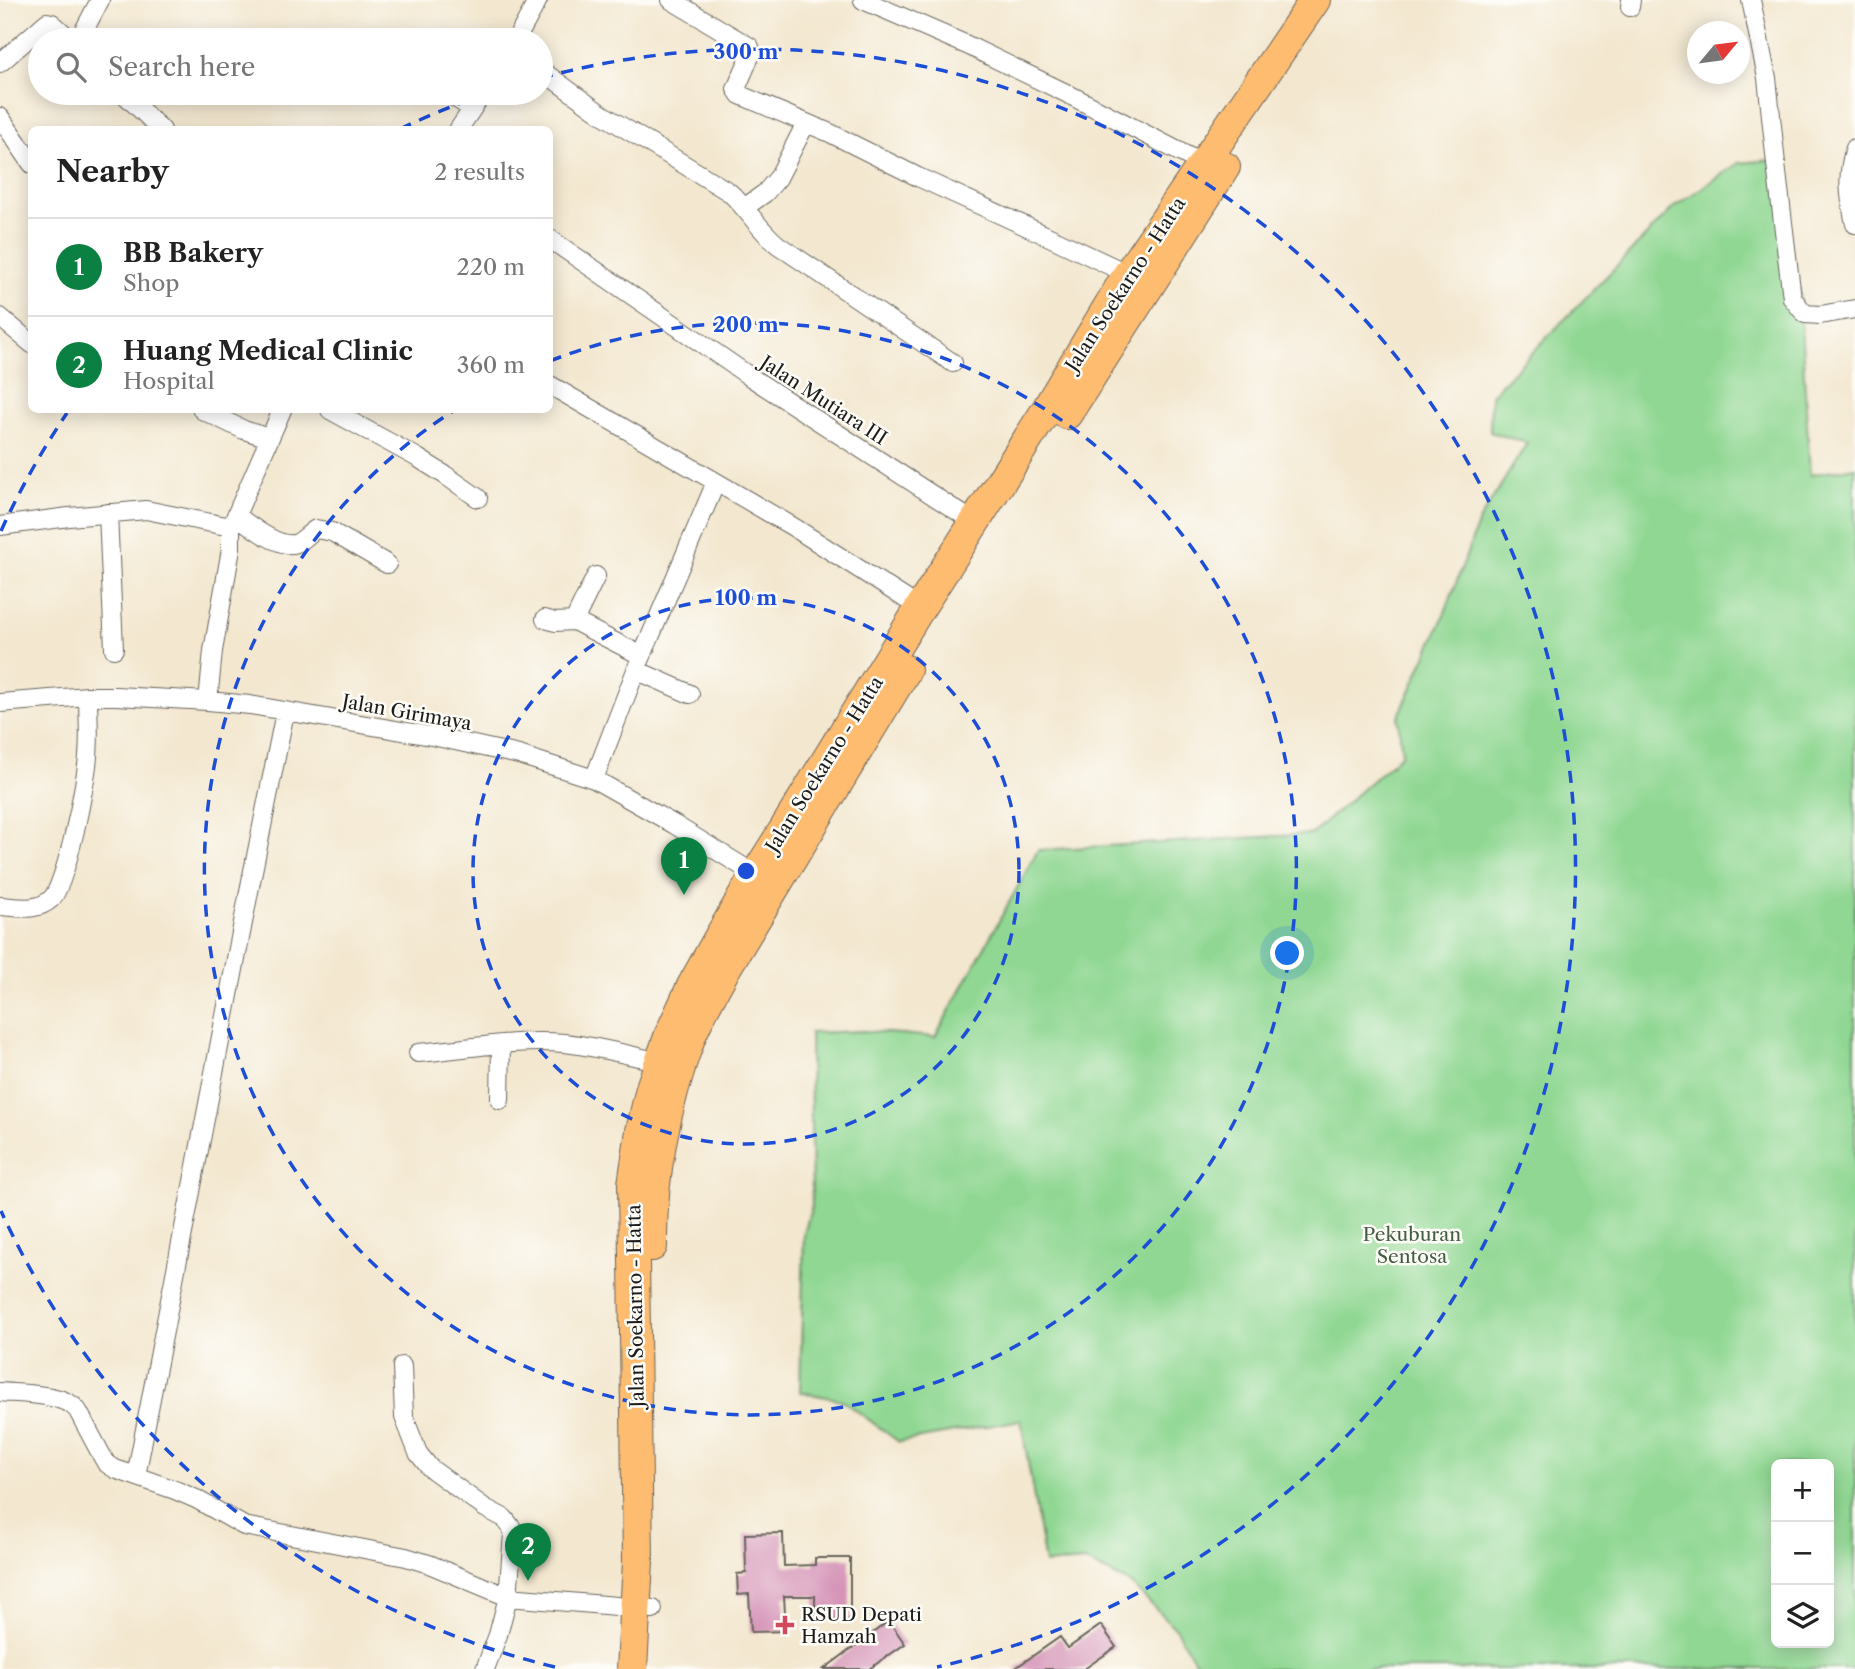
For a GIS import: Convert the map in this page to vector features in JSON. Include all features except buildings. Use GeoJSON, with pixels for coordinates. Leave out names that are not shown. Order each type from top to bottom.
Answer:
{"type":"FeatureCollection","features":[{"type":"Feature","properties":{"kind":"highway","name":"Jalan Soekarno - Hatta"},"geometry":{"type":"LineString","coordinates":[[650,1669],[638,1552],[633,1184],[651,1088],[670,1034],[692,986],[941,613],[1244,121],[1315,0]]}},
{"type":"Feature","properties":{"kind":"highway","name":"Jalan Soekarno - Hatta"},"geometry":{"type":"LineString","coordinates":[[632,1669],[645,1608],[656,1492],[652,1239],[656,1172],[667,1112],[691,1038],[765,880],[785,828],[920,608],[1042,417],[1128,274],[1203,164],[1244,121],[1334,0]]}},
{"type":"Feature","properties":{"kind":"street"},"geometry":{"type":"LineString","coordinates":[[85,28],[100,0]]}},
{"type":"Feature","properties":{"kind":"street"},"geometry":{"type":"LineString","coordinates":[[523,28],[538,0]]}},
{"type":"Feature","properties":{"kind":"street"},"geometry":{"type":"LineString","coordinates":[[671,0],[750,47],[751,54],[736,89],[739,94],[1128,274]]}},
{"type":"Feature","properties":{"kind":"street"},"geometry":{"type":"LineString","coordinates":[[863,0],[978,50],[1203,164]]}},
{"type":"Feature","properties":{"kind":"street"},"geometry":{"type":"LineString","coordinates":[[1751,0],[1767,78],[1792,298],[1805,314],[1820,315],[1855,309]]}},
{"type":"Feature","properties":{"kind":"street"},"geometry":{"type":"LineString","coordinates":[[40,28],[47,22],[58,28]]}},
{"type":"Feature","properties":{"kind":"street"},"geometry":{"type":"LineString","coordinates":[[0,63],[28,39]]}},
{"type":"Feature","properties":{"kind":"street"},"geometry":{"type":"LineString","coordinates":[[553,79],[600,113],[729,192],[778,245],[953,363]]}},
{"type":"Feature","properties":{"kind":"street"},"geometry":{"type":"LineString","coordinates":[[136,105],[158,126]]}},
{"type":"Feature","properties":{"kind":"street"},"geometry":{"type":"LineString","coordinates":[[466,105],[472,109]]}},
{"type":"Feature","properties":{"kind":"street"},"geometry":{"type":"LineString","coordinates":[[461,126],[475,105]]}},
{"type":"Feature","properties":{"kind":"street"},"geometry":{"type":"LineString","coordinates":[[0,117],[28,158]]}},
{"type":"Feature","properties":{"kind":"street"},"geometry":{"type":"LineString","coordinates":[[744,208],[778,178],[806,123]]}},
{"type":"Feature","properties":{"kind":"street"},"geometry":{"type":"LineString","coordinates":[[1855,148],[1850,163],[1848,190],[1855,224]]}},
{"type":"Feature","properties":{"kind":"street","name":"Jalan Mutiara III"},"geometry":{"type":"LineString","coordinates":[[553,241],[752,378],[974,522]]}},
{"type":"Feature","properties":{"kind":"street"},"geometry":{"type":"LineString","coordinates":[[0,317],[28,341]]}},
{"type":"Feature","properties":{"kind":"street"},"geometry":{"type":"LineString","coordinates":[[553,387],[795,528],[920,608]]}},
{"type":"Feature","properties":{"kind":"street"},"geometry":{"type":"LineString","coordinates":[[208,413],[244,430],[269,438]]}},
{"type":"Feature","properties":{"kind":"street"},"geometry":{"type":"LineString","coordinates":[[208,701],[233,521],[281,413]]}},
{"type":"Feature","properties":{"kind":"street"},"geometry":{"type":"LineString","coordinates":[[336,413],[418,458],[478,498]]}},
{"type":"Feature","properties":{"kind":"street"},"geometry":{"type":"LineString","coordinates":[[594,779],[639,663],[716,482]]}},
{"type":"Feature","properties":{"kind":"street"},"geometry":{"type":"LineString","coordinates":[[0,526],[146,510],[233,521],[290,545],[316,530],[323,529],[387,564]]}},
{"type":"Feature","properties":{"kind":"street"},"geometry":{"type":"LineString","coordinates":[[108,513],[114,649]]}},
{"type":"Feature","properties":{"kind":"street"},"geometry":{"type":"LineString","coordinates":[[574,621],[596,576]]}},
{"type":"Feature","properties":{"kind":"street"},"geometry":{"type":"LineString","coordinates":[[545,619],[555,622],[574,621],[690,694]]}},
{"type":"Feature","properties":{"kind":"street","name":"Jalan Girimaya"},"geometry":{"type":"LineString","coordinates":[[0,703],[116,695],[250,705],[437,737],[519,755],[594,779],[765,880]]}},
{"type":"Feature","properties":{"kind":"street"},"geometry":{"type":"LineString","coordinates":[[0,906],[33,908],[44,904],[55,895],[61,882],[78,821],[88,755],[88,696]]}},
{"type":"Feature","properties":{"kind":"street"},"geometry":{"type":"LineString","coordinates":[[136,1476],[285,712]]}},
{"type":"Feature","properties":{"kind":"street"},"geometry":{"type":"LineString","coordinates":[[418,1053],[501,1044],[564,1043],[660,1062]]}},
{"type":"Feature","properties":{"kind":"street"},"geometry":{"type":"LineString","coordinates":[[500,1100],[501,1044]]}},
{"type":"Feature","properties":{"kind":"street"},"geometry":{"type":"LineString","coordinates":[[402,1366],[404,1417],[411,1438],[424,1462],[485,1508],[504,1518],[513,1534],[508,1597],[485,1669]]}},
{"type":"Feature","properties":{"kind":"street"},"geometry":{"type":"LineString","coordinates":[[0,1392],[58,1398],[68,1402],[78,1411],[106,1463],[115,1469],[196,1499],[244,1526],[406,1557],[508,1597],[645,1608]]}},
{"type":"Feature","properties":{"kind":"green space","name":"Pekuburan Sentosa"},"geometry":{"type":"Polygon","coordinates":[[[1771,160],[1799,290],[1810,475],[1855,467],[1855,1669],[1200,1669],[1175,1628],[1131,1584],[1085,1561],[1045,1564],[1021,1420],[899,1442],[842,1400],[800,1392],[804,1234],[812,1205],[810,1033],[864,1031],[935,1037],[1038,850],[1312,834],[1402,754],[1398,718],[1443,618],[1479,521],[1527,443],[1490,432],[1491,395],[1675,206],[1739,163],[1771,160]]]}},
{"type":"Feature","properties":{"kind":"place","name":"BB Bakery"},"geometry":{"type":"Point","coordinates":[684,895]}},
{"type":"Feature","properties":{"kind":"place","name":"Huang Medical Clinic"},"geometry":{"type":"Point","coordinates":[528,1581]}},
{"type":"Feature","properties":{"kind":"place","name":"RSUD Depati Hamzah"},"geometry":{"type":"Point","coordinates":[785,1625]}}]}
